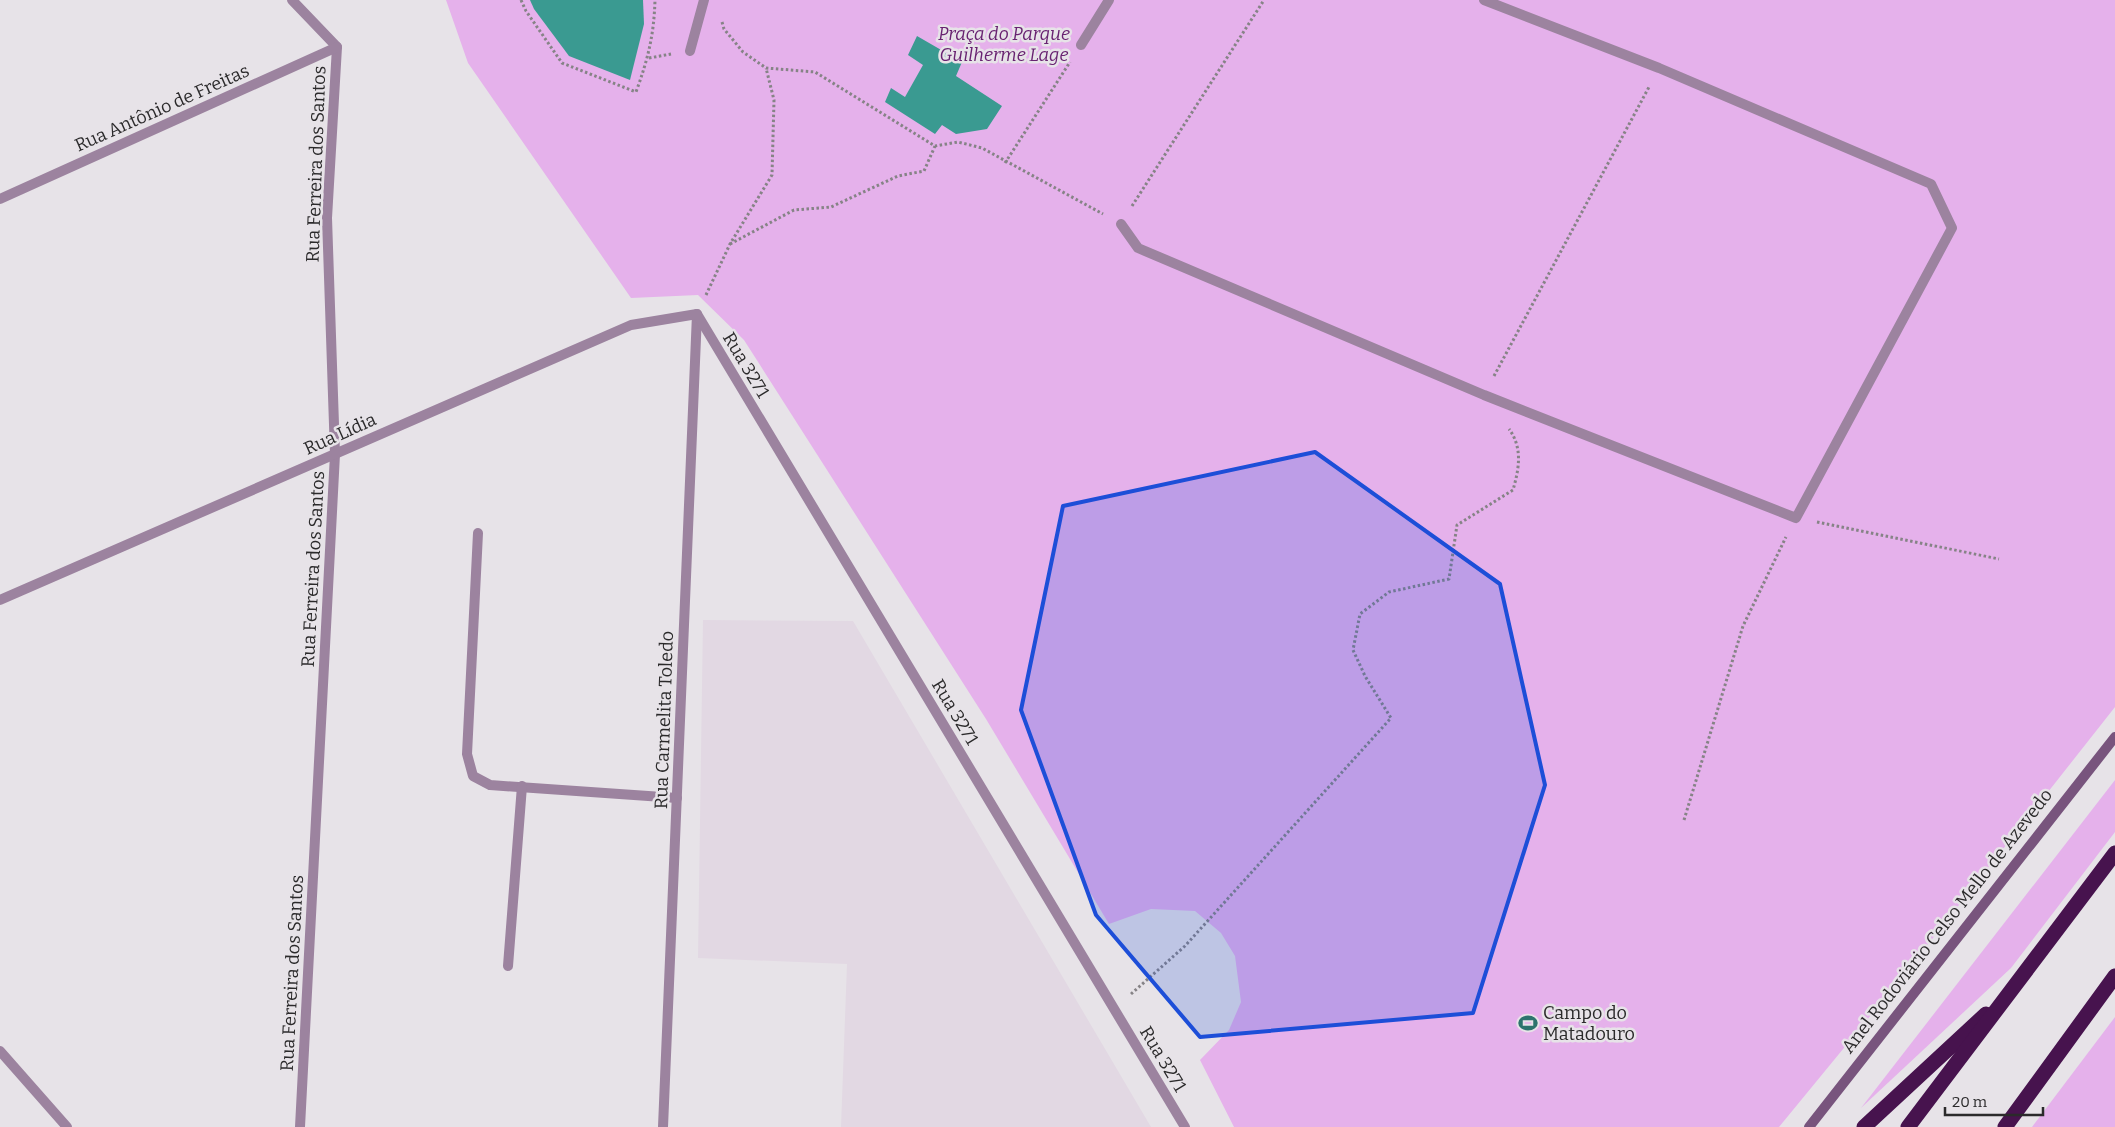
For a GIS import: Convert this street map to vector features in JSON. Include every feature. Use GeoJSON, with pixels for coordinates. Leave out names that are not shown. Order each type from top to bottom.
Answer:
{"type":"FeatureCollection","features":[{"type":"Feature","properties":{"kind":"highway"},"geometry":{"type":"LineString","coordinates":[[1908,1127],[2018,984],[2115,853]]}},
{"type":"Feature","properties":{"kind":"highway"},"geometry":{"type":"LineString","coordinates":[[2004,1127],[2115,976]]}},
{"type":"Feature","properties":{"kind":"highway"},"geometry":{"type":"LineString","coordinates":[[1864,1127],[2018,984]]}},
{"type":"Feature","properties":{"kind":"main road","name":"Anel Rodoviário Celso Mello de Azevedo"},"geometry":{"type":"LineString","coordinates":[[1810,1127],[2115,737]]}},
{"type":"Feature","properties":{"kind":"street","name":"Rua Ferreira dos Santos"},"geometry":{"type":"LineString","coordinates":[[292,0],[337,47],[327,218],[335,454],[300,1127]]}},
{"type":"Feature","properties":{"kind":"street"},"geometry":{"type":"LineString","coordinates":[[690,51],[704,0]]}},
{"type":"Feature","properties":{"kind":"street"},"geometry":{"type":"LineString","coordinates":[[1081,45],[1108,0]]}},
{"type":"Feature","properties":{"kind":"street"},"geometry":{"type":"LineString","coordinates":[[1121,224],[1138,248],[1484,395],[1796,518],[1952,228],[1931,184],[1659,68],[1484,0]]}},
{"type":"Feature","properties":{"kind":"street","name":"Rua Antônio de Freitas"},"geometry":{"type":"LineString","coordinates":[[0,198],[337,47]]}},
{"type":"Feature","properties":{"kind":"street","name":"Rua Lídia"},"geometry":{"type":"LineString","coordinates":[[0,600],[631,325],[697,314]]}},
{"type":"Feature","properties":{"kind":"street","name":"Rua Carmelita Toledo"},"geometry":{"type":"LineString","coordinates":[[663,1127],[697,314]]}},
{"type":"Feature","properties":{"kind":"street","name":"Rua 3271"},"geometry":{"type":"LineString","coordinates":[[697,314],[1185,1127]]}},
{"type":"Feature","properties":{"kind":"street"},"geometry":{"type":"LineString","coordinates":[[478,533],[467,754],[472,776],[490,785],[677,798]]}},
{"type":"Feature","properties":{"kind":"street"},"geometry":{"type":"LineString","coordinates":[[508,966],[522,786]]}},
{"type":"Feature","properties":{"kind":"street"},"geometry":{"type":"LineString","coordinates":[[0,1051],[67,1127]]}},
{"type":"Feature","properties":{"kind":"path"},"geometry":{"type":"LineString","coordinates":[[521,0],[526,11],[562,63],[636,92],[649,58],[654,26],[655,0]]}},
{"type":"Feature","properties":{"kind":"path"},"geometry":{"type":"LineString","coordinates":[[721,19],[724,29],[743,52],[766,68],[815,72],[935,146],[958,142],[982,148],[1121,224],[1264,0]]}},
{"type":"Feature","properties":{"kind":"path"},"geometry":{"type":"LineString","coordinates":[[1005,162],[1081,45]]}},
{"type":"Feature","properties":{"kind":"path"},"geometry":{"type":"LineString","coordinates":[[697,314],[730,244],[772,175],[774,100],[766,68]]}},
{"type":"Feature","properties":{"kind":"path"},"geometry":{"type":"LineString","coordinates":[[1114,1009],[1185,946],[1391,718],[1365,676],[1353,650],[1360,614],[1389,592],[1449,579],[1457,525],[1513,490],[1520,464],[1514,436],[1484,395],[1659,68]]}},
{"type":"Feature","properties":{"kind":"path"},"geometry":{"type":"LineString","coordinates":[[730,244],[794,210],[831,207],[898,176],[924,171],[935,146]]}},
{"type":"Feature","properties":{"kind":"path"},"geometry":{"type":"LineString","coordinates":[[1684,820],[1743,626],[1796,518],[1999,559]]}},
{"type":"Feature","properties":{"kind":"highlighted area"},"geometry":{"type":"Polygon","coordinates":[[[1315,452],[1500,584],[1545,785],[1473,1013],[1200,1037],[1096,915],[1021,710],[1063,506],[1315,452]]]}},
{"type":"Feature","properties":{"kind":"shaded area"},"geometry":{"type":"Polygon","coordinates":[[[530,0],[643,0],[644,24],[630,80],[569,56],[534,9],[530,0]]]}},
{"type":"Feature","properties":{"kind":"shaded area"},"geometry":{"type":"Polygon","coordinates":[[[917,36],[962,62],[956,76],[1002,106],[987,129],[956,134],[942,125],[935,134],[885,102],[891,88],[905,97],[923,65],[908,55],[917,36]]]}},
{"type":"Feature","properties":{"kind":"shaded area"},"geometry":{"type":"Polygon","coordinates":[[[703,620],[853,621],[1151,1127],[841,1127],[847,964],[698,958],[703,620]]]}},
{"type":"Feature","properties":{"kind":"green space","name":"Praça do Parque Guilherme Lage"},"geometry":{"type":"Polygon","coordinates":[[[446,0],[2115,0],[2115,707],[1903,976],[1779,1127],[1234,1127],[1200,1060],[1229,1030],[1241,1002],[1235,956],[1221,933],[1195,911],[1151,909],[1109,924],[986,719],[744,340],[698,295],[631,298],[468,63],[446,0]]]}},
{"type":"Feature","properties":{"kind":"green space"},"geometry":{"type":"Polygon","coordinates":[[[2115,780],[2115,832],[2011,968],[1861,1108],[2115,780]]]}},
{"type":"Feature","properties":{"kind":"green space"},"geometry":{"type":"Polygon","coordinates":[[[2115,1017],[2115,1127],[2032,1127],[2115,1017]]]}},
{"type":"Feature","properties":{"kind":"place","name":"Campo do Matadouro"},"geometry":{"type":"Point","coordinates":[1528,1023]}}]}
